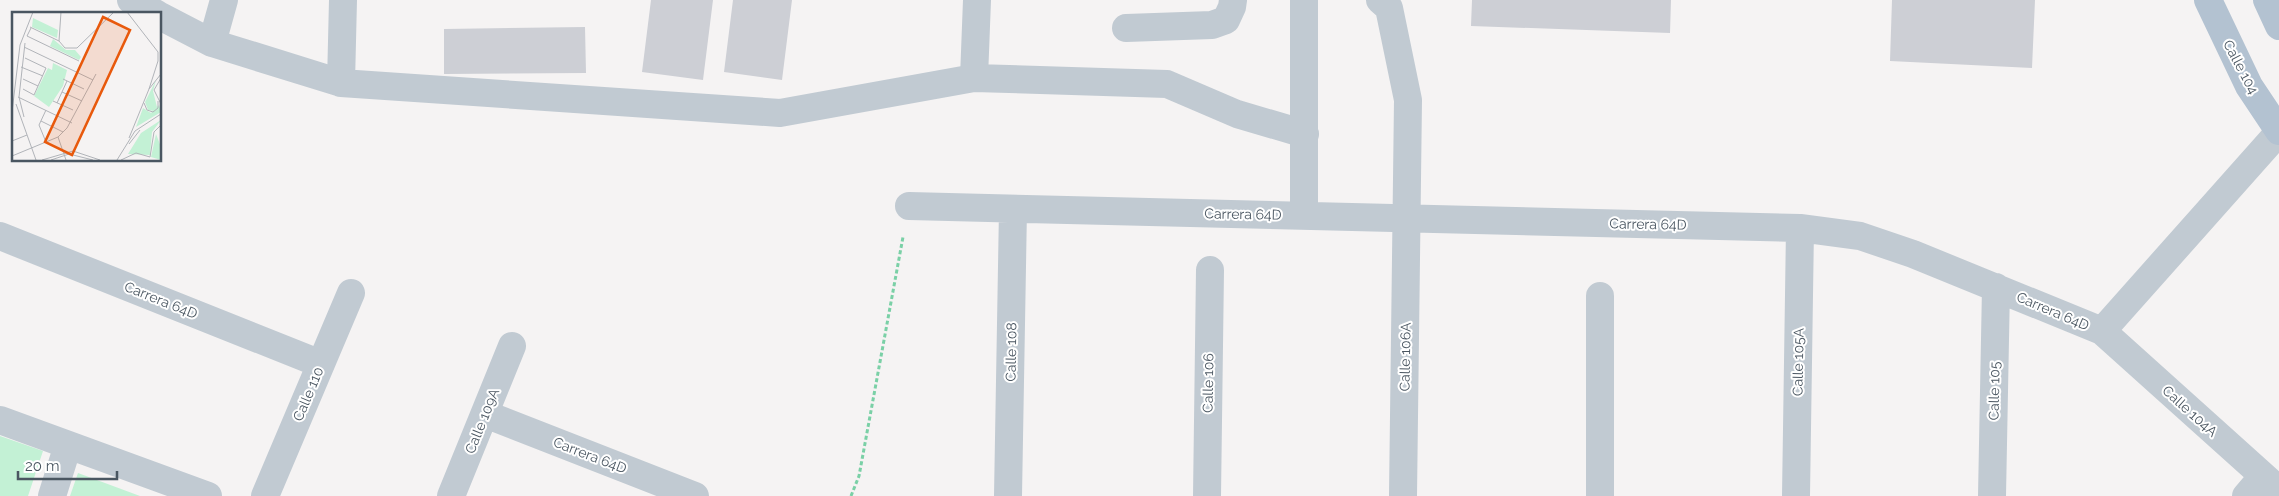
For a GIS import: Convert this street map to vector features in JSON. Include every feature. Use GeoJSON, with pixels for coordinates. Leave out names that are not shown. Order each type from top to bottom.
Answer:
{"type":"FeatureCollection","features":[{"type":"Feature","properties":{"kind":"main road","name":"Calle 104"},"geometry":{"type":"LineString","coordinates":[[2208,0],[2249,86],[2279,132]]}},
{"type":"Feature","properties":{"kind":"main road"},"geometry":{"type":"LineString","coordinates":[[2267,0],[2279,26]]}},
{"type":"Feature","properties":{"kind":"street"},"geometry":{"type":"LineString","coordinates":[[131,0],[153,12]]}},
{"type":"Feature","properties":{"kind":"street"},"geometry":{"type":"LineString","coordinates":[[212,43],[224,0]]}},
{"type":"Feature","properties":{"kind":"street"},"geometry":{"type":"LineString","coordinates":[[341,83],[343,0]]}},
{"type":"Feature","properties":{"kind":"street"},"geometry":{"type":"LineString","coordinates":[[974,78],[977,0]]}},
{"type":"Feature","properties":{"kind":"street"},"geometry":{"type":"LineString","coordinates":[[1126,28],[1212,25],[1226,20],[1233,0]]}},
{"type":"Feature","properties":{"kind":"street"},"geometry":{"type":"LineString","coordinates":[[1304,0],[1304,216]]}},
{"type":"Feature","properties":{"kind":"street","name":"Calle 106A"},"geometry":{"type":"LineString","coordinates":[[1380,0],[1389,8],[1408,100],[1404,496]]}},
{"type":"Feature","properties":{"kind":"street"},"geometry":{"type":"LineString","coordinates":[[161,17],[212,43],[341,83],[780,113],[974,78],[1167,84],[1237,114],[1305,134]]}},
{"type":"Feature","properties":{"kind":"street","name":"Carrera 64D"},"geometry":{"type":"LineString","coordinates":[[909,206],[1829,230],[1860,236],[1996,287],[2102,331],[2279,132]]}},
{"type":"Feature","properties":{"kind":"street","name":"Calle 108"},"geometry":{"type":"LineString","coordinates":[[1008,496],[1013,209]]}},
{"type":"Feature","properties":{"kind":"street","name":"Calle 105A"},"geometry":{"type":"LineString","coordinates":[[1796,496],[1800,228]]}},
{"type":"Feature","properties":{"kind":"street","name":"Carrera 64D"},"geometry":{"type":"LineString","coordinates":[[0,236],[321,364]]}},
{"type":"Feature","properties":{"kind":"street","name":"Calle 106"},"geometry":{"type":"LineString","coordinates":[[1206,496],[1210,270]]}},
{"type":"Feature","properties":{"kind":"street","name":"Calle 105"},"geometry":{"type":"LineString","coordinates":[[1992,496],[1996,287]]}},
{"type":"Feature","properties":{"kind":"street","name":"Calle 110"},"geometry":{"type":"LineString","coordinates":[[265,496],[351,293]]}},
{"type":"Feature","properties":{"kind":"street"},"geometry":{"type":"LineString","coordinates":[[1600,296],[1600,496]]}},
{"type":"Feature","properties":{"kind":"street","name":"Calle 104A"},"geometry":{"type":"LineString","coordinates":[[2102,331],[2263,488]]}},
{"type":"Feature","properties":{"kind":"street","name":"Calle 109A"},"geometry":{"type":"LineString","coordinates":[[451,496],[512,346]]}},
{"type":"Feature","properties":{"kind":"street","name":"Carrera 64D"},"geometry":{"type":"LineString","coordinates":[[485,414],[695,496]]}},
{"type":"Feature","properties":{"kind":"street"},"geometry":{"type":"LineString","coordinates":[[0,420],[208,496]]}},
{"type":"Feature","properties":{"kind":"street"},"geometry":{"type":"LineString","coordinates":[[52,496],[68,445]]}},
{"type":"Feature","properties":{"kind":"path"},"geometry":{"type":"LineString","coordinates":[[851,496],[859,476],[909,206]]}},
{"type":"Feature","properties":{"kind":"green space"},"geometry":{"type":"Polygon","coordinates":[[[0,436],[43,451],[28,496],[0,496],[0,436]]]}},
{"type":"Feature","properties":{"kind":"green space"},"geometry":{"type":"Polygon","coordinates":[[[78,473],[140,496],[70,496],[78,473]]]}},
{"type":"Feature","properties":{"kind":"building"},"geometry":{"type":"Polygon","coordinates":[[[651,0],[713,0],[703,80],[642,72],[651,0]]]}},
{"type":"Feature","properties":{"kind":"building"},"geometry":{"type":"Polygon","coordinates":[[[733,0],[792,0],[782,80],[724,72],[733,0]]]}},
{"type":"Feature","properties":{"kind":"building"},"geometry":{"type":"Polygon","coordinates":[[[1472,0],[1671,0],[1670,33],[1471,26],[1472,0]]]}},
{"type":"Feature","properties":{"kind":"building"},"geometry":{"type":"Polygon","coordinates":[[[1892,0],[2035,0],[2032,68],[1890,61],[1892,0]]]}},
{"type":"Feature","properties":{"kind":"building"},"geometry":{"type":"Polygon","coordinates":[[[585,27],[586,73],[444,74],[444,29],[585,27]]]}}]}
